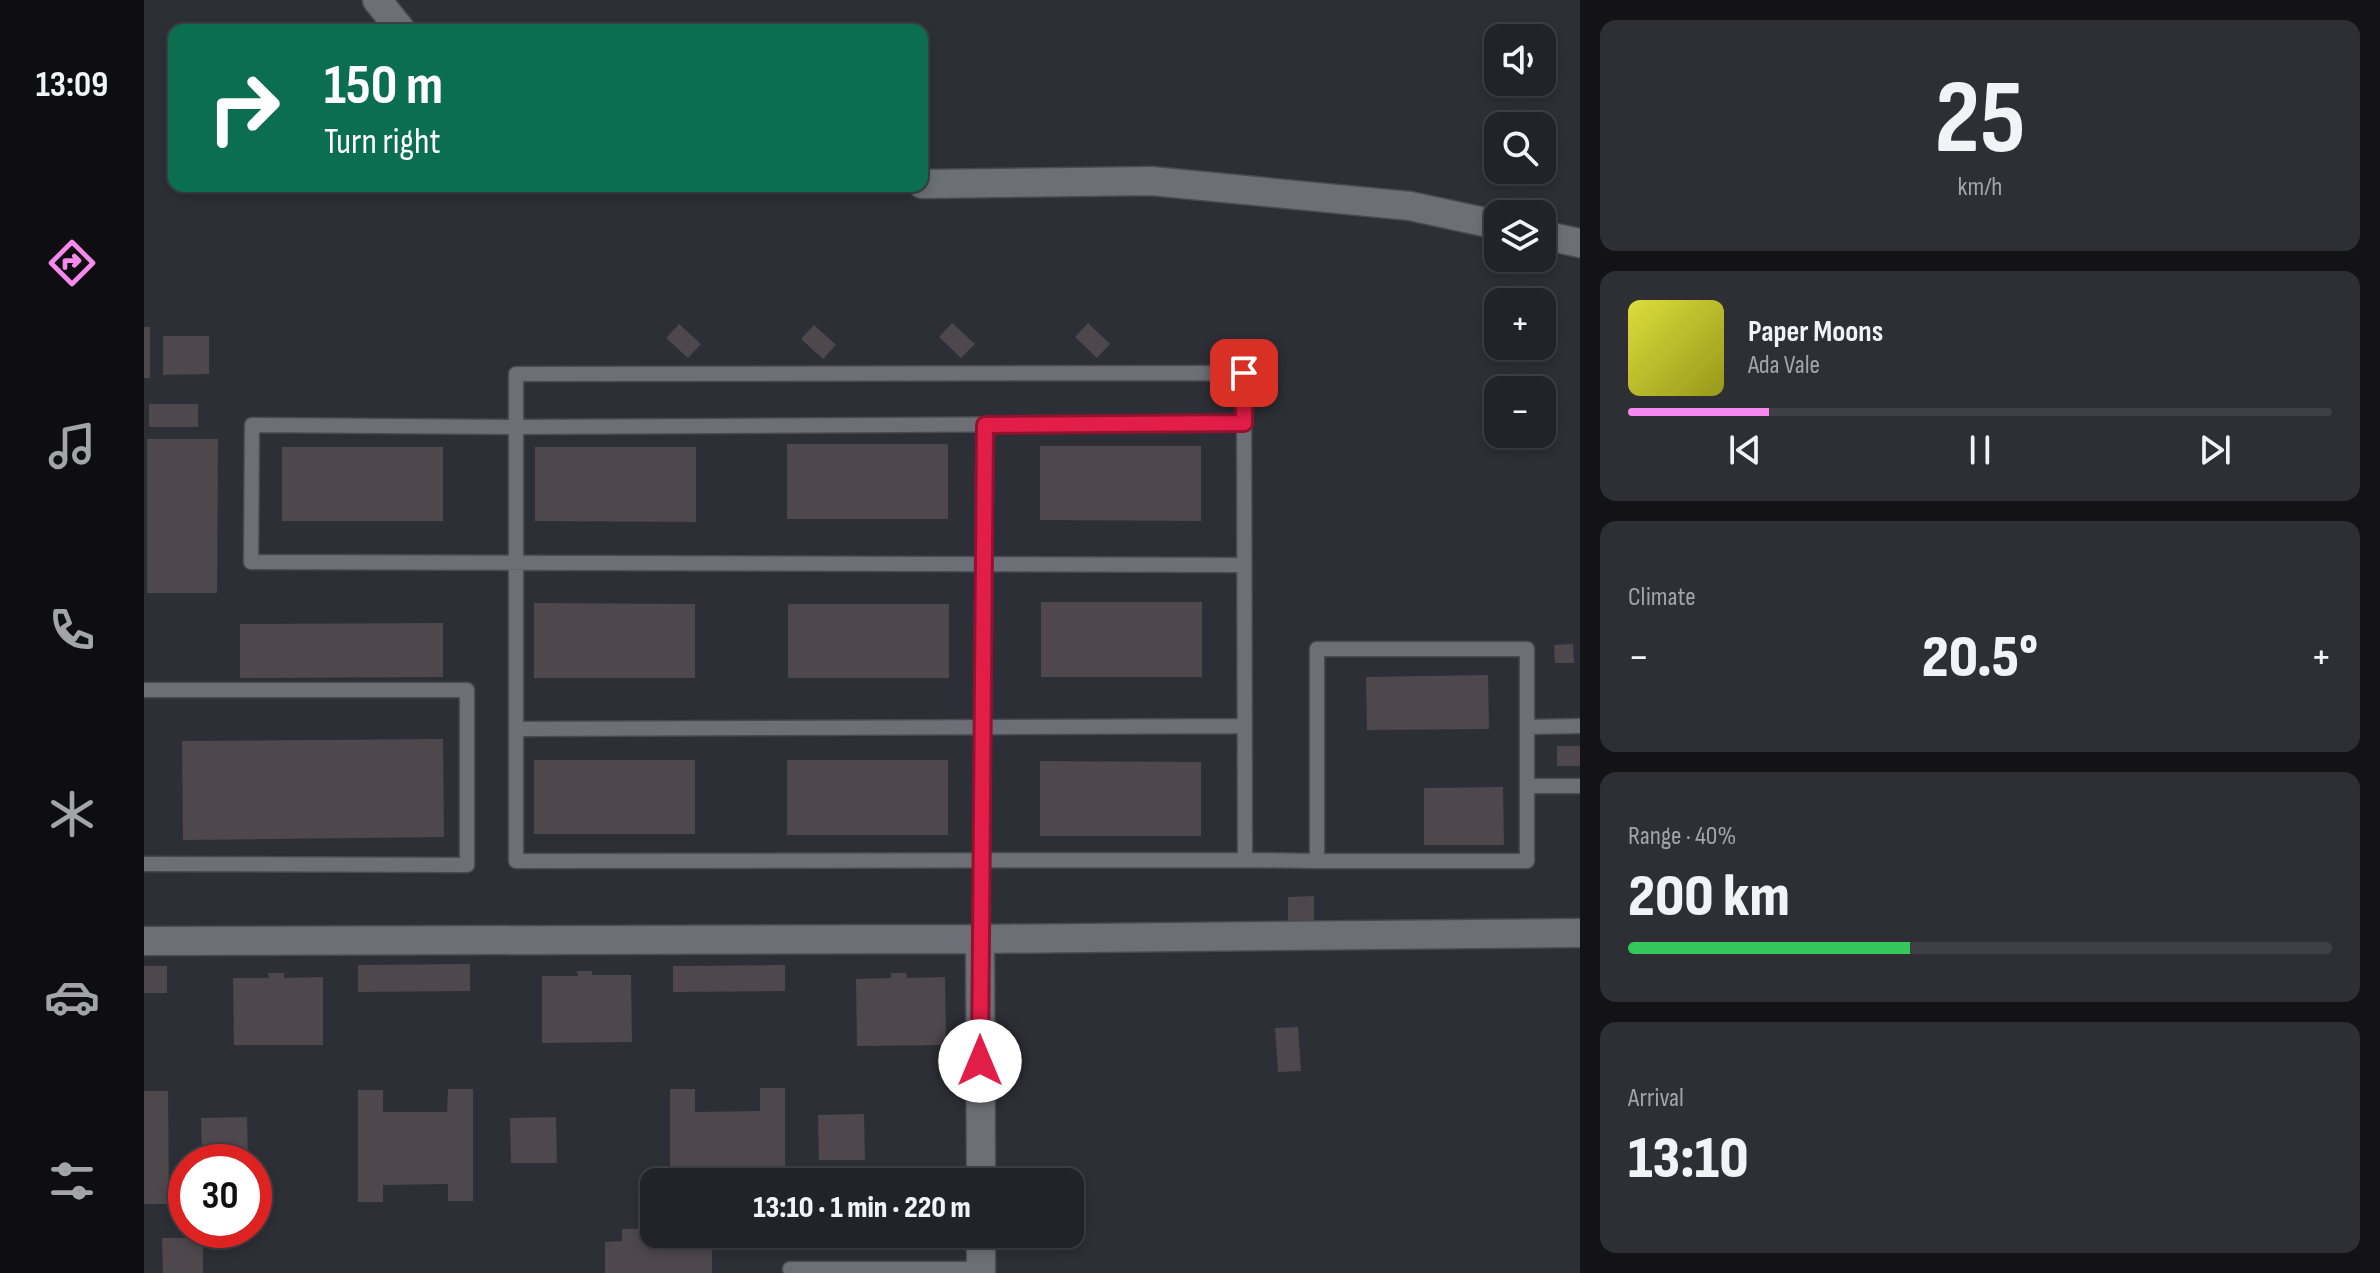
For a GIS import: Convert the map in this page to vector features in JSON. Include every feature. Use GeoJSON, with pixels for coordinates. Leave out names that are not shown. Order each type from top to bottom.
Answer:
{"type":"FeatureCollection","features":[{"type":"Feature","properties":{"kind":"street"},"geometry":{"type":"LineString","coordinates":[[377,0],[396,24]]}},
{"type":"Feature","properties":{"kind":"street"},"geometry":{"type":"LineString","coordinates":[[928,184],[1151,181],[1410,206],[1484,222]]}},
{"type":"Feature","properties":{"kind":"street"},"geometry":{"type":"LineString","coordinates":[[1556,238],[1580,243]]}},
{"type":"Feature","properties":{"kind":"street"},"geometry":{"type":"LineString","coordinates":[[144,941],[980,939],[1580,933]]}},
{"type":"Feature","properties":{"kind":"street"},"geometry":{"type":"LineString","coordinates":[[980,939],[981,1168]]}},
{"type":"Feature","properties":{"kind":"street"},"geometry":{"type":"LineString","coordinates":[[981,1248],[981,1271]]}},
{"type":"Feature","properties":{"kind":"lane"},"geometry":{"type":"LineString","coordinates":[[1245,860],[1244,373],[516,374],[516,861],[980,860],[1245,860],[1317,861],[1527,861],[1527,649],[1317,649],[1317,861]]}},
{"type":"Feature","properties":{"kind":"lane"},"geometry":{"type":"LineString","coordinates":[[1244,423],[516,427],[252,425],[251,562],[1244,565]]}},
{"type":"Feature","properties":{"kind":"lane"},"geometry":{"type":"LineString","coordinates":[[980,939],[985,425]]}},
{"type":"Feature","properties":{"kind":"lane"},"geometry":{"type":"LineString","coordinates":[[144,690],[467,690],[467,865],[144,864]]}},
{"type":"Feature","properties":{"kind":"lane"},"geometry":{"type":"LineString","coordinates":[[516,729],[1244,726]]}},
{"type":"Feature","properties":{"kind":"lane"},"geometry":{"type":"LineString","coordinates":[[1527,727],[1580,726]]}},
{"type":"Feature","properties":{"kind":"lane"},"geometry":{"type":"LineString","coordinates":[[1527,786],[1580,786]]}},
{"type":"Feature","properties":{"kind":"lane"},"geometry":{"type":"LineString","coordinates":[[790,1269],[981,1271]]}},
{"type":"Feature","properties":{"kind":"building"},"geometry":{"type":"Polygon","coordinates":[[[952,323],[975,344],[961,358],[939,337],[952,323]]]}},
{"type":"Feature","properties":{"kind":"building"},"geometry":{"type":"Polygon","coordinates":[[[1088,323],[1110,344],[1097,358],[1075,337],[1088,323]]]}},
{"type":"Feature","properties":{"kind":"building"},"geometry":{"type":"Polygon","coordinates":[[[679,324],[701,344],[688,358],[666,338],[679,324]]]}},
{"type":"Feature","properties":{"kind":"building"},"geometry":{"type":"Polygon","coordinates":[[[814,325],[836,345],[823,359],[801,339],[814,325]]]}},
{"type":"Feature","properties":{"kind":"building"},"geometry":{"type":"Polygon","coordinates":[[[144,327],[150,327],[150,378],[144,378],[144,327]]]}},
{"type":"Feature","properties":{"kind":"building"},"geometry":{"type":"Polygon","coordinates":[[[163,336],[209,336],[209,374],[163,375],[163,336]]]}},
{"type":"Feature","properties":{"kind":"building"},"geometry":{"type":"Polygon","coordinates":[[[149,404],[198,404],[198,427],[149,427],[149,404]]]}},
{"type":"Feature","properties":{"kind":"building"},"geometry":{"type":"Polygon","coordinates":[[[147,439],[218,439],[217,593],[147,593],[147,439]]]}},
{"type":"Feature","properties":{"kind":"building"},"geometry":{"type":"Polygon","coordinates":[[[787,444],[948,444],[948,519],[787,519],[787,444]]]}},
{"type":"Feature","properties":{"kind":"building"},"geometry":{"type":"Polygon","coordinates":[[[1040,446],[1201,446],[1201,521],[1040,520],[1040,446]]]}},
{"type":"Feature","properties":{"kind":"building"},"geometry":{"type":"Polygon","coordinates":[[[282,447],[443,447],[443,521],[282,521],[282,447]]]}},
{"type":"Feature","properties":{"kind":"building"},"geometry":{"type":"Polygon","coordinates":[[[535,447],[696,447],[696,522],[535,521],[535,447]]]}},
{"type":"Feature","properties":{"kind":"building"},"geometry":{"type":"Polygon","coordinates":[[[1041,602],[1202,602],[1202,677],[1041,677],[1041,602]]]}},
{"type":"Feature","properties":{"kind":"building"},"geometry":{"type":"Polygon","coordinates":[[[534,603],[695,604],[695,678],[534,678],[534,603]]]}},
{"type":"Feature","properties":{"kind":"building"},"geometry":{"type":"Polygon","coordinates":[[[788,604],[949,604],[949,678],[788,678],[788,604]]]}},
{"type":"Feature","properties":{"kind":"building"},"geometry":{"type":"Polygon","coordinates":[[[443,623],[443,677],[240,678],[240,624],[443,623]]]}},
{"type":"Feature","properties":{"kind":"building"},"geometry":{"type":"Polygon","coordinates":[[[1573,644],[1574,663],[1555,663],[1554,645],[1573,644]]]}},
{"type":"Feature","properties":{"kind":"building"},"geometry":{"type":"Polygon","coordinates":[[[1488,675],[1489,729],[1367,730],[1366,677],[1488,675]]]}},
{"type":"Feature","properties":{"kind":"building"},"geometry":{"type":"Polygon","coordinates":[[[443,739],[444,837],[183,840],[182,741],[443,739]]]}},
{"type":"Feature","properties":{"kind":"building"},"geometry":{"type":"Polygon","coordinates":[[[1557,746],[1580,746],[1580,766],[1557,766],[1557,746]]]}},
{"type":"Feature","properties":{"kind":"building"},"geometry":{"type":"Polygon","coordinates":[[[534,760],[695,760],[695,834],[534,834],[534,760]]]}},
{"type":"Feature","properties":{"kind":"building"},"geometry":{"type":"Polygon","coordinates":[[[787,760],[948,760],[948,835],[787,835],[787,760]]]}},
{"type":"Feature","properties":{"kind":"building"},"geometry":{"type":"Polygon","coordinates":[[[1040,761],[1201,762],[1201,836],[1040,836],[1040,761]]]}},
{"type":"Feature","properties":{"kind":"building"},"geometry":{"type":"Polygon","coordinates":[[[1503,787],[1504,845],[1424,845],[1424,788],[1503,787]]]}},
{"type":"Feature","properties":{"kind":"building"},"geometry":{"type":"Polygon","coordinates":[[[1314,896],[1314,921],[1288,921],[1288,897],[1314,896]]]}},
{"type":"Feature","properties":{"kind":"building"},"geometry":{"type":"Polygon","coordinates":[[[470,964],[470,991],[358,992],[358,965],[470,964]]]}},
{"type":"Feature","properties":{"kind":"building"},"geometry":{"type":"Polygon","coordinates":[[[785,965],[785,991],[673,992],[673,966],[785,965]]]}},
{"type":"Feature","properties":{"kind":"building"},"geometry":{"type":"Polygon","coordinates":[[[144,966],[167,966],[167,993],[144,993],[144,966]]]}},
{"type":"Feature","properties":{"kind":"building"},"geometry":{"type":"Polygon","coordinates":[[[577,971],[592,971],[592,975],[631,975],[632,1042],[542,1043],[542,976],[578,976],[577,971]]]}},
{"type":"Feature","properties":{"kind":"building"},"geometry":{"type":"Polygon","coordinates":[[[268,973],[284,973],[284,978],[323,977],[323,1045],[234,1045],[233,978],[269,978],[268,973]]]}},
{"type":"Feature","properties":{"kind":"building"},"geometry":{"type":"Polygon","coordinates":[[[891,973],[906,973],[907,978],[945,977],[946,1045],[857,1046],[856,979],[891,978],[891,973]]]}},
{"type":"Feature","properties":{"kind":"building"},"geometry":{"type":"Polygon","coordinates":[[[1298,1027],[1301,1071],[1278,1072],[1275,1028],[1298,1027]]]}},
{"type":"Feature","properties":{"kind":"building"},"geometry":{"type":"Polygon","coordinates":[[[760,1088],[785,1088],[785,1168],[670,1168],[670,1089],[695,1089],[695,1112],[760,1111],[760,1088]]]}},
{"type":"Feature","properties":{"kind":"building"},"geometry":{"type":"Polygon","coordinates":[[[448,1089],[473,1089],[473,1201],[448,1201],[448,1184],[383,1185],[383,1202],[358,1202],[358,1090],[383,1090],[383,1112],[447,1112],[448,1089]]]}},
{"type":"Feature","properties":{"kind":"building"},"geometry":{"type":"Polygon","coordinates":[[[144,1091],[168,1091],[168,1204],[144,1204],[144,1091]]]}},
{"type":"Feature","properties":{"kind":"building"},"geometry":{"type":"Polygon","coordinates":[[[864,1114],[865,1160],[819,1160],[818,1115],[864,1114]]]}},
{"type":"Feature","properties":{"kind":"building"},"geometry":{"type":"Polygon","coordinates":[[[247,1117],[248,1144],[202,1144],[201,1118],[247,1117]]]}},
{"type":"Feature","properties":{"kind":"building"},"geometry":{"type":"Polygon","coordinates":[[[556,1117],[557,1163],[511,1163],[510,1118],[556,1117]]]}},
{"type":"Feature","properties":{"kind":"building"},"geometry":{"type":"Polygon","coordinates":[[[622,1229],[640,1229],[640,1248],[712,1248],[712,1273],[605,1273],[605,1242],[622,1241],[622,1229]]]}},
{"type":"Feature","properties":{"kind":"building"},"geometry":{"type":"Polygon","coordinates":[[[162,1238],[168,1238],[168,1248],[203,1248],[203,1273],[163,1273],[162,1238]]]}},
{"type":"Feature","properties":{"kind":"route"},"geometry":{"type":"LineString","coordinates":[[980,1061],[985,425],[1244,423],[1244,373]]}}]}
